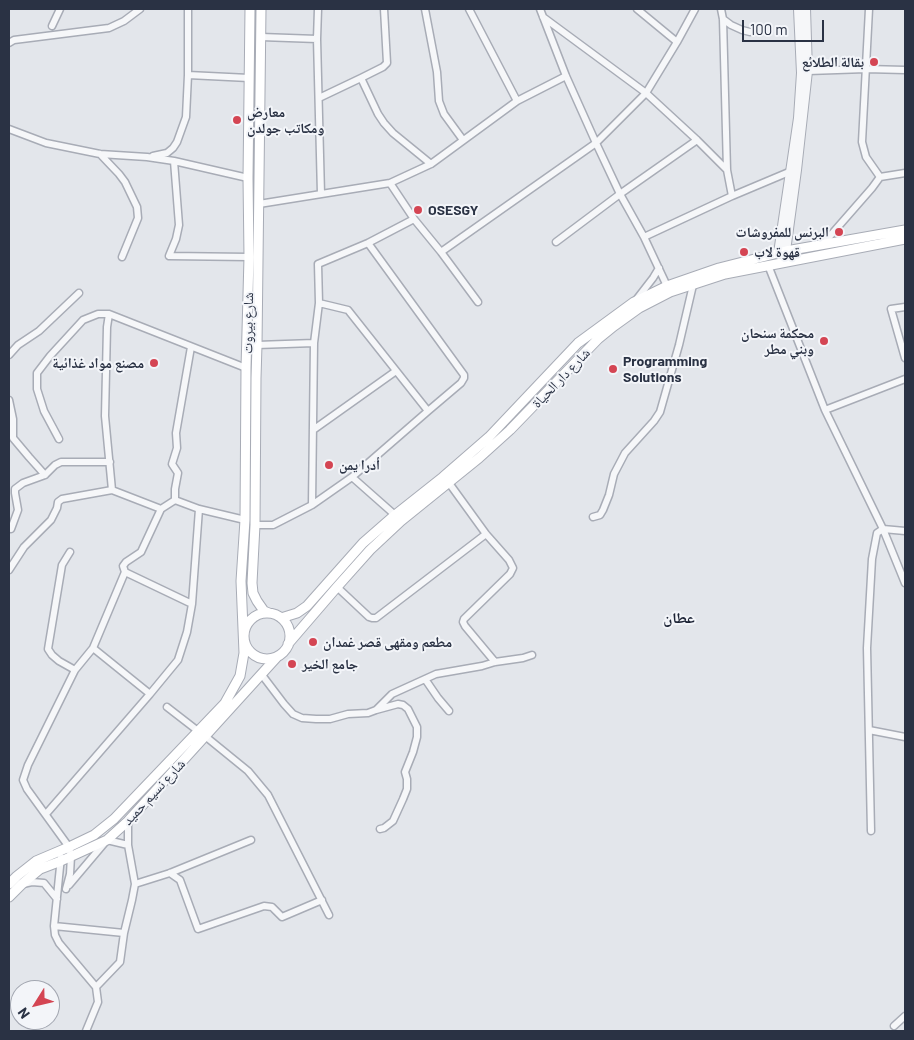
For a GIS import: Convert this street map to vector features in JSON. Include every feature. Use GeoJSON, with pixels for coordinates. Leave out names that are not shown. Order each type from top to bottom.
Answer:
{"type":"FeatureCollection","features":[{"type":"Feature","properties":{"kind":"main road","name":"شارع بيروت"},"geometry":{"type":"LineString","coordinates":[[244,637],[240,589],[246,520],[252,378],[257,345],[259,204],[249,78],[250,9]]}},
{"type":"Feature","properties":{"kind":"main road","name":"شارع بيروت"},"geometry":{"type":"LineString","coordinates":[[260,9],[261,38],[254,136],[248,178],[249,257],[246,368],[252,378],[255,525],[252,583],[253,593],[257,602],[264,611],[269,613]]}},
{"type":"Feature","properties":{"kind":"main road","name":"شارع دار الحياة"},"geometry":{"type":"LineString","coordinates":[[281,618],[297,613],[307,606],[363,543],[449,483],[480,458],[510,430],[598,339],[639,308],[670,292],[725,274],[782,252],[905,230]]}},
{"type":"Feature","properties":{"kind":"main road","name":"شارع دار الحياة"},"geometry":{"type":"LineString","coordinates":[[288,644],[398,518],[489,437],[578,343],[634,302],[667,286],[719,268],[768,265],[905,239]]}},
{"type":"Feature","properties":{"kind":"main road"},"geometry":{"type":"LineString","coordinates":[[269,613],[281,618],[289,630],[290,637],[286,649],[270,659],[256,656],[250,651],[244,637],[245,629],[249,622],[254,617],[269,613]]}},
{"type":"Feature","properties":{"kind":"main road","name":"شارع نسيم حميد"},"geometry":{"type":"LineString","coordinates":[[9,884],[36,861],[107,840],[128,821],[225,703],[240,676],[244,653],[244,637]]}},
{"type":"Feature","properties":{"kind":"main road","name":"شارع نسيم حميد"},"geometry":{"type":"LineString","coordinates":[[9,897],[40,869],[61,861],[67,851],[94,835],[114,819],[262,674],[277,656]]}},
{"type":"Feature","properties":{"kind":"street"},"geometry":{"type":"LineString","coordinates":[[52,26],[60,9]]}},
{"type":"Feature","properties":{"kind":"street"},"geometry":{"type":"LineString","coordinates":[[9,43],[14,40],[109,28],[124,21],[140,9]]}},
{"type":"Feature","properties":{"kind":"street"},"geometry":{"type":"LineString","coordinates":[[147,157],[157,156],[173,148],[186,117],[188,9]]}},
{"type":"Feature","properties":{"kind":"street"},"geometry":{"type":"LineString","coordinates":[[318,9],[321,194]]}},
{"type":"Feature","properties":{"kind":"street"},"geometry":{"type":"LineString","coordinates":[[319,98],[387,63],[384,9]]}},
{"type":"Feature","properties":{"kind":"street"},"geometry":{"type":"LineString","coordinates":[[425,9],[437,72],[439,101],[444,114],[463,140]]}},
{"type":"Feature","properties":{"kind":"street"},"geometry":{"type":"LineString","coordinates":[[469,9],[517,101]]}},
{"type":"Feature","properties":{"kind":"street"},"geometry":{"type":"LineString","coordinates":[[540,9],[566,76],[596,143],[667,286]]}},
{"type":"Feature","properties":{"kind":"street"},"geometry":{"type":"LineString","coordinates":[[637,9],[677,42]]}},
{"type":"Feature","properties":{"kind":"street"},"geometry":{"type":"LineString","coordinates":[[441,252],[596,143],[646,93],[695,9]]}},
{"type":"Feature","properties":{"kind":"street"},"geometry":{"type":"LineString","coordinates":[[721,9],[723,19],[727,170],[732,196]]}},
{"type":"Feature","properties":{"kind":"street"},"geometry":{"type":"LineString","coordinates":[[782,252],[789,172],[798,118],[801,72],[798,9]]}},
{"type":"Feature","properties":{"kind":"street"},"geometry":{"type":"LineString","coordinates":[[782,252],[798,161],[808,71],[806,9]]}},
{"type":"Feature","properties":{"kind":"street"},"geometry":{"type":"LineString","coordinates":[[868,9],[862,142],[866,157],[880,177]]}},
{"type":"Feature","properties":{"kind":"street"},"geometry":{"type":"LineString","coordinates":[[542,16],[646,93],[727,170]]}},
{"type":"Feature","properties":{"kind":"street"},"geometry":{"type":"LineString","coordinates":[[723,19],[731,25],[750,32]]}},
{"type":"Feature","properties":{"kind":"street"},"geometry":{"type":"LineString","coordinates":[[261,38],[317,38]]}},
{"type":"Feature","properties":{"kind":"street"},"geometry":{"type":"LineString","coordinates":[[808,71],[905,70]]}},
{"type":"Feature","properties":{"kind":"street"},"geometry":{"type":"LineString","coordinates":[[188,75],[249,78]]}},
{"type":"Feature","properties":{"kind":"street"},"geometry":{"type":"LineString","coordinates":[[259,204],[390,183],[431,164],[517,101],[566,76]]}},
{"type":"Feature","properties":{"kind":"street"},"geometry":{"type":"LineString","coordinates":[[361,78],[384,123],[393,133],[431,164]]}},
{"type":"Feature","properties":{"kind":"street"},"geometry":{"type":"LineString","coordinates":[[9,128],[46,143],[100,154],[174,161],[248,178]]}},
{"type":"Feature","properties":{"kind":"street"},"geometry":{"type":"LineString","coordinates":[[556,242],[697,140]]}},
{"type":"Feature","properties":{"kind":"street"},"geometry":{"type":"LineString","coordinates":[[100,154],[125,182],[137,207],[138,218],[122,257]]}},
{"type":"Feature","properties":{"kind":"street"},"geometry":{"type":"LineString","coordinates":[[174,161],[179,225],[176,239],[168,256],[249,257]]}},
{"type":"Feature","properties":{"kind":"street"},"geometry":{"type":"LineString","coordinates":[[644,237],[789,172]]}},
{"type":"Feature","properties":{"kind":"street"},"geometry":{"type":"LineString","coordinates":[[822,245],[880,177],[905,173]]}},
{"type":"Feature","properties":{"kind":"street"},"geometry":{"type":"LineString","coordinates":[[390,183],[414,219],[478,302]]}},
{"type":"Feature","properties":{"kind":"street"},"geometry":{"type":"LineString","coordinates":[[312,505],[314,343],[319,303],[318,264],[368,243],[414,219]]}},
{"type":"Feature","properties":{"kind":"street"},"geometry":{"type":"LineString","coordinates":[[255,525],[273,525],[312,505],[352,477],[461,383],[464,378],[464,375],[368,243]]}},
{"type":"Feature","properties":{"kind":"street"},"geometry":{"type":"LineString","coordinates":[[768,265],[825,410],[883,529],[905,583]]}},
{"type":"Feature","properties":{"kind":"street"},"geometry":{"type":"LineString","coordinates":[[634,302],[659,268]]}},
{"type":"Feature","properties":{"kind":"street"},"geometry":{"type":"LineString","coordinates":[[593,517],[604,510],[614,474],[625,453],[660,412],[679,345],[693,285]]}},
{"type":"Feature","properties":{"kind":"street"},"geometry":{"type":"LineString","coordinates":[[9,355],[18,345],[39,331],[79,292]]}},
{"type":"Feature","properties":{"kind":"street"},"geometry":{"type":"LineString","coordinates":[[319,303],[348,310],[428,411]]}},
{"type":"Feature","properties":{"kind":"street"},"geometry":{"type":"LineString","coordinates":[[905,307],[891,309],[905,358]]}},
{"type":"Feature","properties":{"kind":"street"},"geometry":{"type":"LineString","coordinates":[[59,439],[44,411],[37,389],[37,373],[83,320],[98,314],[109,314],[246,368]]}},
{"type":"Feature","properties":{"kind":"street"},"geometry":{"type":"LineString","coordinates":[[109,314],[106,327],[105,416],[112,490]]}},
{"type":"Feature","properties":{"kind":"street"},"geometry":{"type":"LineString","coordinates":[[257,345],[314,343]]}},
{"type":"Feature","properties":{"kind":"street"},"geometry":{"type":"LineString","coordinates":[[175,500],[178,473],[172,464],[177,448],[176,433],[191,347]]}},
{"type":"Feature","properties":{"kind":"street"},"geometry":{"type":"LineString","coordinates":[[313,430],[396,371]]}},
{"type":"Feature","properties":{"kind":"street"},"geometry":{"type":"LineString","coordinates":[[825,410],[905,379]]}},
{"type":"Feature","properties":{"kind":"street"},"geometry":{"type":"LineString","coordinates":[[9,400],[14,438],[45,475]]}},
{"type":"Feature","properties":{"kind":"street"},"geometry":{"type":"LineString","coordinates":[[11,529],[18,510],[15,489],[23,483],[45,475],[61,462],[110,462]]}},
{"type":"Feature","properties":{"kind":"street"},"geometry":{"type":"LineString","coordinates":[[352,477],[398,518]]}},
{"type":"Feature","properties":{"kind":"street"},"geometry":{"type":"LineString","coordinates":[[449,483],[513,568],[510,574],[464,618],[463,622],[495,662]]}},
{"type":"Feature","properties":{"kind":"street"},"geometry":{"type":"LineString","coordinates":[[9,570],[24,547],[51,520],[58,502],[62,499],[112,490],[161,509]]}},
{"type":"Feature","properties":{"kind":"street"},"geometry":{"type":"LineString","coordinates":[[175,500],[200,509],[246,520]]}},
{"type":"Feature","properties":{"kind":"street"},"geometry":{"type":"LineString","coordinates":[[66,889],[70,874],[67,851],[46,814],[27,789],[23,780],[28,765],[75,670],[93,648],[124,572],[123,566],[141,552],[161,509],[175,500]]}},
{"type":"Feature","properties":{"kind":"street"},"geometry":{"type":"LineString","coordinates":[[46,814],[178,660],[187,632],[192,604],[200,509]]}},
{"type":"Feature","properties":{"kind":"street"},"geometry":{"type":"LineString","coordinates":[[871,831],[867,648],[872,559],[877,532],[883,529],[905,531]]}},
{"type":"Feature","properties":{"kind":"street"},"geometry":{"type":"LineString","coordinates":[[337,586],[370,617],[376,618],[486,534]]}},
{"type":"Feature","properties":{"kind":"street"},"geometry":{"type":"LineString","coordinates":[[70,552],[62,565],[48,649],[59,661],[75,670]]}},
{"type":"Feature","properties":{"kind":"street"},"geometry":{"type":"LineString","coordinates":[[124,572],[192,604]]}},
{"type":"Feature","properties":{"kind":"street"},"geometry":{"type":"LineString","coordinates":[[93,648],[150,694]]}},
{"type":"Feature","properties":{"kind":"street"},"geometry":{"type":"LineString","coordinates":[[376,710],[392,694],[436,674],[532,655]]}},
{"type":"Feature","properties":{"kind":"street"},"geometry":{"type":"LineString","coordinates":[[262,674],[293,714],[302,718],[330,719],[348,714],[368,713],[398,704],[408,709],[417,727],[413,752],[404,772],[407,779],[407,789],[393,821],[380,829]]}},
{"type":"Feature","properties":{"kind":"street"},"geometry":{"type":"LineString","coordinates":[[425,679],[449,711]]}},
{"type":"Feature","properties":{"kind":"street"},"geometry":{"type":"LineString","coordinates":[[167,707],[248,770],[268,795],[329,915]]}},
{"type":"Feature","properties":{"kind":"street"},"geometry":{"type":"LineString","coordinates":[[869,730],[905,737]]}},
{"type":"Feature","properties":{"kind":"street"},"geometry":{"type":"LineString","coordinates":[[96,987],[120,962],[124,933],[132,900],[135,884],[128,845],[128,821]]}},
{"type":"Feature","properties":{"kind":"street"},"geometry":{"type":"LineString","coordinates":[[57,899],[107,840],[128,845]]}},
{"type":"Feature","properties":{"kind":"street"},"geometry":{"type":"LineString","coordinates":[[135,884],[170,873],[251,840]]}},
{"type":"Feature","properties":{"kind":"street"},"geometry":{"type":"LineString","coordinates":[[61,861],[54,926],[55,935],[59,943],[96,987],[98,1002],[86,1031]]}},
{"type":"Feature","properties":{"kind":"street"},"geometry":{"type":"LineString","coordinates":[[170,873],[180,880],[198,929],[264,906],[272,906],[282,917],[322,900]]}},
{"type":"Feature","properties":{"kind":"street"},"geometry":{"type":"LineString","coordinates":[[22,884],[32,882],[44,883],[57,899]]}},
{"type":"Feature","properties":{"kind":"street"},"geometry":{"type":"LineString","coordinates":[[54,926],[124,933]]}},
{"type":"Feature","properties":{"kind":"street"},"geometry":{"type":"LineString","coordinates":[[894,1026],[905,1016]]}},
{"type":"Feature","properties":{"kind":"place","name":"بقالة الطلائع"},"geometry":{"type":"Point","coordinates":[874,62]}},
{"type":"Feature","properties":{"kind":"place","name":"معارض ومكاتب جولدن"},"geometry":{"type":"Point","coordinates":[237,120]}},
{"type":"Feature","properties":{"kind":"place","name":"OSESGY"},"geometry":{"type":"Point","coordinates":[418,210]}},
{"type":"Feature","properties":{"kind":"place","name":"البرنس للمفروشات"},"geometry":{"type":"Point","coordinates":[839,232]}},
{"type":"Feature","properties":{"kind":"place","name":"قهوة لاب"},"geometry":{"type":"Point","coordinates":[744,252]}},
{"type":"Feature","properties":{"kind":"place","name":"محكمة سنحان وبني مطر"},"geometry":{"type":"Point","coordinates":[824,341]}},
{"type":"Feature","properties":{"kind":"place","name":"مصنع مواد غذائية"},"geometry":{"type":"Point","coordinates":[154,363]}},
{"type":"Feature","properties":{"kind":"place","name":"Programming Solutions"},"geometry":{"type":"Point","coordinates":[613,369]}},
{"type":"Feature","properties":{"kind":"place","name":"أدرا يمن"},"geometry":{"type":"Point","coordinates":[329,465]}},
{"type":"Feature","properties":{"kind":"place","name":"مطعم ومقهى قصر غمدان"},"geometry":{"type":"Point","coordinates":[313,642]}},
{"type":"Feature","properties":{"kind":"place","name":"جامع الخير"},"geometry":{"type":"Point","coordinates":[292,664]}},
{"type":"Feature","properties":{"kind":"district","name":"عطان"},"geometry":{"type":"Point","coordinates":[679,618]}}]}
